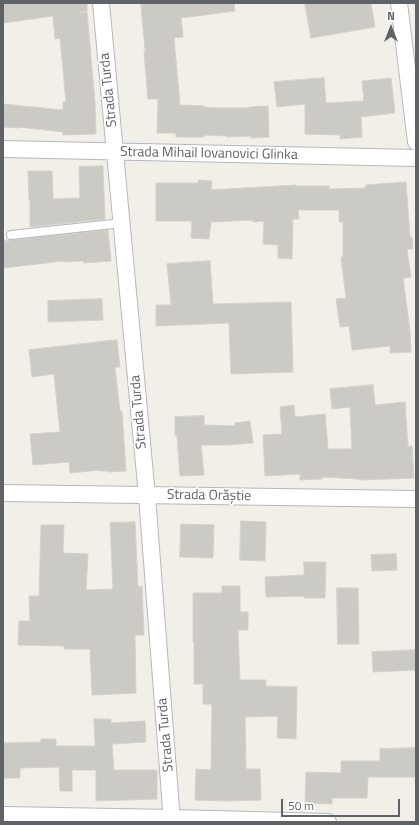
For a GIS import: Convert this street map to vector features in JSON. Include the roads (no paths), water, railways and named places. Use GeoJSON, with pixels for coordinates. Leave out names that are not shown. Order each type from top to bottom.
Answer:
{"type":"FeatureCollection","features":[{"type":"Feature","properties":{"kind":"street","name":"Strada Turda"},"geometry":{"type":"LineString","coordinates":[[101,3],[147,496],[172,820]]}},
{"type":"Feature","properties":{"kind":"street"},"geometry":{"type":"LineString","coordinates":[[399,3],[416,142]]}},
{"type":"Feature","properties":{"kind":"street","name":"Strada Mihail Iovanovici Glinka"},"geometry":{"type":"LineString","coordinates":[[3,149],[416,158]]}},
{"type":"Feature","properties":{"kind":"street","name":"Strada Orăștie"},"geometry":{"type":"LineString","coordinates":[[3,493],[416,499]]}},
{"type":"Feature","properties":{"kind":"street"},"geometry":{"type":"LineString","coordinates":[[3,816],[328,822]]}},
{"type":"Feature","properties":{"kind":"lane"},"geometry":{"type":"LineString","coordinates":[[11,235],[122,223]]}}]}
